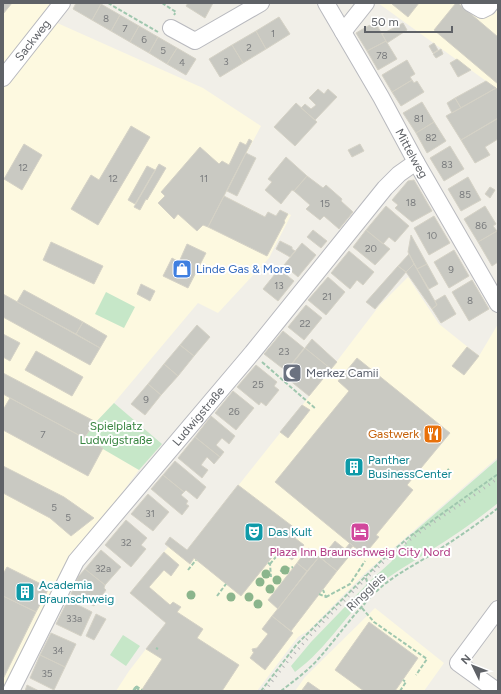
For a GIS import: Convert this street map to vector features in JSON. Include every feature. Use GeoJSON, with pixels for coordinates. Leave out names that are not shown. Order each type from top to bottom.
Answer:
{"type":"FeatureCollection","features":[{"type":"Feature","properties":{"kind":"street","name":"Sackweg"},"geometry":{"type":"LineString","coordinates":[[3,78],[62,3]]}},
{"type":"Feature","properties":{"kind":"street"},"geometry":{"type":"LineString","coordinates":[[167,31],[195,41],[261,3]]}},
{"type":"Feature","properties":{"kind":"street"},"geometry":{"type":"LineString","coordinates":[[343,32],[366,3]]}},
{"type":"Feature","properties":{"kind":"street"},"geometry":{"type":"LineString","coordinates":[[470,3],[482,10],[488,7],[491,3]]}},
{"type":"Feature","properties":{"kind":"street","name":"Mittelweg"},"geometry":{"type":"LineString","coordinates":[[331,6],[343,32],[498,304]]}},
{"type":"Feature","properties":{"kind":"street","name":"Ludwigstraße"},"geometry":{"type":"LineString","coordinates":[[11,691],[76,560],[252,353],[385,188],[399,174],[416,162]]}},
{"type":"Feature","properties":{"kind":"street"},"geometry":{"type":"LineString","coordinates":[[497,691],[458,663],[498,609]]}},
{"type":"Feature","properties":{"kind":"path"},"geometry":{"type":"LineString","coordinates":[[108,3],[167,31]]}},
{"type":"Feature","properties":{"kind":"path"},"geometry":{"type":"LineString","coordinates":[[261,361],[316,409]]}},
{"type":"Feature","properties":{"kind":"path"},"geometry":{"type":"LineString","coordinates":[[430,474],[440,475],[449,469]]}},
{"type":"Feature","properties":{"kind":"path"},"geometry":{"type":"LineString","coordinates":[[260,691],[297,644],[365,575],[409,537],[498,474]]}},
{"type":"Feature","properties":{"kind":"path","name":"Ringgleis"},"geometry":{"type":"LineString","coordinates":[[281,691],[308,670],[379,589],[391,579],[439,550],[498,508]]}},
{"type":"Feature","properties":{"kind":"path"},"geometry":{"type":"LineString","coordinates":[[271,577],[269,564],[280,552]]}},
{"type":"Feature","properties":{"kind":"path"},"geometry":{"type":"LineString","coordinates":[[188,570],[196,560]]}},
{"type":"Feature","properties":{"kind":"path"},"geometry":{"type":"LineString","coordinates":[[326,597],[350,584],[365,561]]}},
{"type":"Feature","properties":{"kind":"path"},"geometry":{"type":"LineString","coordinates":[[280,571],[293,567]]}},
{"type":"Feature","properties":{"kind":"path"},"geometry":{"type":"LineString","coordinates":[[365,575],[368,582],[368,597],[362,608],[374,622],[427,659],[416,675]]}},
{"type":"Feature","properties":{"kind":"path"},"geometry":{"type":"LineString","coordinates":[[217,596],[226,584]]}},
{"type":"Feature","properties":{"kind":"path"},"geometry":{"type":"LineString","coordinates":[[323,590],[326,597]]}},
{"type":"Feature","properties":{"kind":"path"},"geometry":{"type":"LineString","coordinates":[[319,594],[326,597]]}},
{"type":"Feature","properties":{"kind":"path"},"geometry":{"type":"LineString","coordinates":[[400,691],[406,682],[403,680]]}},
{"type":"Feature","properties":{"kind":"path"},"geometry":{"type":"LineString","coordinates":[[134,691],[136,686],[141,690]]}},
{"type":"Feature","properties":{"kind":"shaded area"},"geometry":{"type":"Polygon","coordinates":[[[3,3],[53,3],[55,22],[203,88],[261,126],[224,196],[265,217],[276,216],[280,210],[291,215],[269,258],[218,313],[198,303],[114,403],[96,422],[103,448],[139,470],[62,573],[3,691],[3,3]]]}},
{"type":"Feature","properties":{"kind":"shaded area"},"geometry":{"type":"Polygon","coordinates":[[[378,3],[498,3],[498,89],[493,86],[378,3]]]}},
{"type":"Feature","properties":{"kind":"shaded area","name":"Panther BusinessCenter"},"geometry":{"type":"Polygon","coordinates":[[[408,277],[439,324],[479,356],[498,324],[498,457],[365,573],[309,630],[298,637],[257,691],[116,691],[129,671],[166,623],[130,593],[168,547],[165,544],[170,537],[187,550],[331,369],[379,306],[408,277]]]}},
{"type":"Feature","properties":{"kind":"shaded area"},"geometry":{"type":"Polygon","coordinates":[[[375,608],[444,663],[424,691],[295,691],[305,677],[375,608]]]}},
{"type":"Feature","properties":{"kind":"green space"},"geometry":{"type":"Polygon","coordinates":[[[106,292],[135,307],[124,328],[95,314],[106,292]]]}},
{"type":"Feature","properties":{"kind":"green space","name":"Spielplatz Ludwigstraße"},"geometry":{"type":"Polygon","coordinates":[[[114,403],[162,444],[139,470],[84,438],[96,422],[114,403]]]}},
{"type":"Feature","properties":{"kind":"green space"},"geometry":{"type":"Polygon","coordinates":[[[498,459],[498,503],[464,529],[396,572],[377,586],[356,607],[318,652],[295,672],[291,666],[311,642],[370,581],[391,562],[415,531],[498,459]]]}},
{"type":"Feature","properties":{"kind":"green space"},"geometry":{"type":"Polygon","coordinates":[[[123,635],[140,646],[126,666],[110,655],[123,635]]]}},
{"type":"Feature","properties":{"kind":"building"},"geometry":{"type":"Polygon","coordinates":[[[3,3],[12,3],[3,14],[3,3]]]}},
{"type":"Feature","properties":{"kind":"building"},"geometry":{"type":"Polygon","coordinates":[[[76,3],[101,4],[92,20],[73,9],[76,3]]]}},
{"type":"Feature","properties":{"kind":"building"},"geometry":{"type":"Polygon","coordinates":[[[188,3],[213,3],[205,18],[186,6],[188,3]]]}},
{"type":"Feature","properties":{"kind":"building"},"geometry":{"type":"Polygon","coordinates":[[[419,3],[408,17],[392,4],[419,3]]]}},
{"type":"Feature","properties":{"kind":"building"},"geometry":{"type":"Polygon","coordinates":[[[456,3],[458,3],[498,37],[498,84],[434,30],[456,3]]]}},
{"type":"Feature","properties":{"kind":"building"},"geometry":{"type":"Polygon","coordinates":[[[101,4],[120,15],[111,31],[92,20],[101,4]]]}},
{"type":"Feature","properties":{"kind":"building"},"geometry":{"type":"Polygon","coordinates":[[[120,15],[139,26],[130,42],[111,31],[120,15]]]}},
{"type":"Feature","properties":{"kind":"building"},"geometry":{"type":"Polygon","coordinates":[[[279,17],[290,34],[266,49],[256,31],[279,17]]]}},
{"type":"Feature","properties":{"kind":"building"},"geometry":{"type":"Polygon","coordinates":[[[375,22],[386,41],[367,51],[356,33],[375,22]]]}},
{"type":"Feature","properties":{"kind":"building"},"geometry":{"type":"Polygon","coordinates":[[[403,23],[407,30],[387,43],[382,34],[403,23]]]}},
{"type":"Feature","properties":{"kind":"building"},"geometry":{"type":"Polygon","coordinates":[[[139,26],[158,37],[149,53],[130,42],[139,26]]]}},
{"type":"Feature","properties":{"kind":"building"},"geometry":{"type":"Polygon","coordinates":[[[256,31],[266,49],[243,63],[232,45],[256,31]]]}},
{"type":"Feature","properties":{"kind":"building"},"geometry":{"type":"Polygon","coordinates":[[[158,37],[177,48],[167,64],[149,53],[158,37]]]}},
{"type":"Feature","properties":{"kind":"building"},"geometry":{"type":"Polygon","coordinates":[[[386,41],[397,59],[378,70],[367,51],[386,41]]]}},
{"type":"Feature","properties":{"kind":"building"},"geometry":{"type":"Polygon","coordinates":[[[434,43],[438,50],[433,53],[429,46],[434,43]]]}},
{"type":"Feature","properties":{"kind":"building"},"geometry":{"type":"Polygon","coordinates":[[[232,45],[243,63],[220,77],[209,59],[232,45]]]}},
{"type":"Feature","properties":{"kind":"building"},"geometry":{"type":"Polygon","coordinates":[[[177,48],[196,59],[186,75],[167,64],[177,48]]]}},
{"type":"Feature","properties":{"kind":"building"},"geometry":{"type":"Polygon","coordinates":[[[441,49],[443,54],[436,58],[433,54],[441,49]]]}},
{"type":"Feature","properties":{"kind":"building"},"geometry":{"type":"Polygon","coordinates":[[[457,59],[471,70],[458,77],[450,63],[457,59]]]}},
{"type":"Feature","properties":{"kind":"building"},"geometry":{"type":"Polygon","coordinates":[[[407,60],[415,74],[410,77],[412,80],[392,92],[382,75],[407,60]]]}},
{"type":"Feature","properties":{"kind":"building"},"geometry":{"type":"Polygon","coordinates":[[[412,80],[414,83],[417,81],[424,92],[401,106],[392,92],[412,80]]]}},
{"type":"Feature","properties":{"kind":"building"},"geometry":{"type":"Polygon","coordinates":[[[486,81],[496,88],[461,108],[455,98],[486,81]]]}},
{"type":"Feature","properties":{"kind":"building"},"geometry":{"type":"Polygon","coordinates":[[[496,88],[498,90],[498,118],[461,140],[446,116],[496,88]]]}},
{"type":"Feature","properties":{"kind":"building"},"geometry":{"type":"Polygon","coordinates":[[[318,89],[324,94],[328,89],[337,97],[315,120],[301,108],[305,104],[311,109],[316,105],[309,98],[318,89]]]}},
{"type":"Feature","properties":{"kind":"building"},"geometry":{"type":"Polygon","coordinates":[[[455,98],[461,108],[452,113],[447,103],[455,98]]]}},
{"type":"Feature","properties":{"kind":"building"},"geometry":{"type":"Polygon","coordinates":[[[422,102],[434,122],[416,133],[403,113],[422,102]]]}},
{"type":"Feature","properties":{"kind":"building"},"geometry":{"type":"Polygon","coordinates":[[[296,103],[317,122],[295,146],[274,127],[296,103]]]}},
{"type":"Feature","properties":{"kind":"building"},"geometry":{"type":"Polygon","coordinates":[[[497,119],[498,139],[485,147],[490,155],[475,163],[461,140],[497,119]]]}},
{"type":"Feature","properties":{"kind":"building"},"geometry":{"type":"Polygon","coordinates":[[[434,122],[446,141],[427,153],[416,133],[434,122]]]}},
{"type":"Feature","properties":{"kind":"building"},"geometry":{"type":"Polygon","coordinates":[[[131,126],[150,137],[98,225],[71,209],[91,175],[99,180],[131,126]]]}},
{"type":"Feature","properties":{"kind":"building"},"geometry":{"type":"Polygon","coordinates":[[[249,139],[252,141],[208,227],[203,225],[197,231],[178,214],[174,219],[158,203],[165,196],[161,192],[200,147],[219,164],[222,161],[229,165],[240,142],[246,145],[249,139]]]}},
{"type":"Feature","properties":{"kind":"building"},"geometry":{"type":"Polygon","coordinates":[[[24,144],[42,155],[22,190],[4,179],[24,144]]]}},
{"type":"Feature","properties":{"kind":"building"},"geometry":{"type":"Polygon","coordinates":[[[360,144],[364,151],[352,157],[348,150],[360,144]]]}},
{"type":"Feature","properties":{"kind":"building"},"geometry":{"type":"Polygon","coordinates":[[[450,146],[464,169],[444,181],[430,158],[450,146]]]}},
{"type":"Feature","properties":{"kind":"building"},"geometry":{"type":"Polygon","coordinates":[[[246,153],[256,158],[237,196],[227,191],[246,153]]]}},
{"type":"Feature","properties":{"kind":"building"},"geometry":{"type":"Polygon","coordinates":[[[286,157],[307,176],[294,191],[292,190],[281,204],[265,190],[272,182],[268,179],[286,157]]]}},
{"type":"Feature","properties":{"kind":"building"},"geometry":{"type":"Polygon","coordinates":[[[159,164],[166,168],[140,210],[134,207],[159,164]]]}},
{"type":"Feature","properties":{"kind":"building"},"geometry":{"type":"Polygon","coordinates":[[[147,166],[155,170],[135,204],[128,200],[147,166]]]}},
{"type":"Feature","properties":{"kind":"building"},"geometry":{"type":"Polygon","coordinates":[[[307,176],[323,188],[326,185],[342,199],[341,201],[353,212],[339,229],[324,216],[320,220],[306,209],[310,205],[294,191],[307,176]]]}},
{"type":"Feature","properties":{"kind":"building"},"geometry":{"type":"Polygon","coordinates":[[[468,177],[481,200],[461,211],[448,189],[468,177]]]}},
{"type":"Feature","properties":{"kind":"building"},"geometry":{"type":"Polygon","coordinates":[[[414,180],[432,211],[412,222],[395,208],[398,205],[392,200],[408,181],[414,180]]]}},
{"type":"Feature","properties":{"kind":"building"},"geometry":{"type":"Polygon","coordinates":[[[490,187],[495,190],[490,198],[485,194],[490,187]]]}},
{"type":"Feature","properties":{"kind":"building"},"geometry":{"type":"Polygon","coordinates":[[[224,196],[265,217],[268,212],[276,216],[280,210],[288,214],[267,256],[208,227],[224,196]]]}},
{"type":"Feature","properties":{"kind":"building"},"geometry":{"type":"Polygon","coordinates":[[[386,206],[409,226],[395,242],[389,237],[383,244],[366,230],[386,206]]]}},
{"type":"Feature","properties":{"kind":"building"},"geometry":{"type":"Polygon","coordinates":[[[485,206],[496,224],[493,226],[497,231],[478,242],[464,219],[485,206]]]}},
{"type":"Feature","properties":{"kind":"building"},"geometry":{"type":"Polygon","coordinates":[[[434,216],[450,243],[429,255],[414,228],[434,216]]]}},
{"type":"Feature","properties":{"kind":"building"},"geometry":{"type":"Polygon","coordinates":[[[313,230],[327,241],[321,248],[307,237],[313,230]]]}},
{"type":"Feature","properties":{"kind":"building"},"geometry":{"type":"Polygon","coordinates":[[[366,230],[390,249],[375,265],[353,247],[366,230]]]}},
{"type":"Feature","properties":{"kind":"building"},"geometry":{"type":"Polygon","coordinates":[[[497,231],[498,262],[492,266],[478,242],[497,231]]]}},
{"type":"Feature","properties":{"kind":"building"},"geometry":{"type":"Polygon","coordinates":[[[411,235],[427,264],[417,269],[408,252],[411,235]]]}},
{"type":"Feature","properties":{"kind":"building"},"geometry":{"type":"Polygon","coordinates":[[[280,241],[292,247],[295,251],[290,257],[276,249],[280,241]]]}},
{"type":"Feature","properties":{"kind":"building"},"geometry":{"type":"Polygon","coordinates":[[[51,242],[103,266],[94,284],[43,260],[51,242]]]}},
{"type":"Feature","properties":{"kind":"building"},"geometry":{"type":"Polygon","coordinates":[[[302,243],[316,255],[298,277],[284,265],[302,243]]]}},
{"type":"Feature","properties":{"kind":"building","name":"Linde Gas & More"},"geometry":{"type":"Polygon","coordinates":[[[187,244],[206,253],[188,288],[163,276],[172,258],[179,262],[187,244]]]}},
{"type":"Feature","properties":{"kind":"building"},"geometry":{"type":"Polygon","coordinates":[[[454,250],[469,276],[449,288],[434,262],[454,250]]]}},
{"type":"Feature","properties":{"kind":"building"},"geometry":{"type":"Polygon","coordinates":[[[349,251],[374,272],[363,285],[357,280],[350,289],[331,273],[349,251]]]}},
{"type":"Feature","properties":{"kind":"building"},"geometry":{"type":"Polygon","coordinates":[[[409,254],[414,264],[406,272],[398,266],[409,254]]]}},
{"type":"Feature","properties":{"kind":"building"},"geometry":{"type":"Polygon","coordinates":[[[414,264],[437,305],[432,309],[406,272],[414,264]]]}},
{"type":"Feature","properties":{"kind":"building"},"geometry":{"type":"Polygon","coordinates":[[[427,264],[438,284],[429,289],[417,269],[427,264]]]}},
{"type":"Feature","properties":{"kind":"building"},"geometry":{"type":"Polygon","coordinates":[[[398,266],[406,272],[375,309],[366,302],[398,266]]]}},
{"type":"Feature","properties":{"kind":"building"},"geometry":{"type":"Polygon","coordinates":[[[279,269],[294,281],[278,301],[263,289],[279,269]]]}},
{"type":"Feature","properties":{"kind":"building"},"geometry":{"type":"Polygon","coordinates":[[[328,277],[345,292],[326,315],[308,300],[328,277]]]}},
{"type":"Feature","properties":{"kind":"building"},"geometry":{"type":"Polygon","coordinates":[[[472,280],[489,309],[469,321],[452,292],[472,280]]]}},
{"type":"Feature","properties":{"kind":"building"},"geometry":{"type":"Polygon","coordinates":[[[141,284],[155,291],[150,301],[137,294],[141,284]]]}},
{"type":"Feature","properties":{"kind":"building"},"geometry":{"type":"Polygon","coordinates":[[[24,290],[83,322],[76,334],[17,302],[24,290]]]}},
{"type":"Feature","properties":{"kind":"building"},"geometry":{"type":"Polygon","coordinates":[[[3,294],[100,348],[90,365],[3,317],[3,294]]]}},
{"type":"Feature","properties":{"kind":"building"},"geometry":{"type":"Polygon","coordinates":[[[445,295],[456,314],[441,323],[432,309],[437,305],[435,301],[445,295]]]}},
{"type":"Feature","properties":{"kind":"building"},"geometry":{"type":"Polygon","coordinates":[[[306,305],[322,318],[304,340],[288,327],[306,305]]]}},
{"type":"Feature","properties":{"kind":"building"},"geometry":{"type":"Polygon","coordinates":[[[83,322],[107,336],[100,348],[76,334],[83,322]]]}},
{"type":"Feature","properties":{"kind":"building"},"geometry":{"type":"Polygon","coordinates":[[[197,325],[210,337],[194,356],[180,345],[197,325]]]}},
{"type":"Feature","properties":{"kind":"building"},"geometry":{"type":"Polygon","coordinates":[[[283,331],[304,348],[286,371],[264,354],[283,331]]]}},
{"type":"Feature","properties":{"kind":"building"},"geometry":{"type":"Polygon","coordinates":[[[3,334],[20,343],[10,361],[3,357],[3,334]]]}},
{"type":"Feature","properties":{"kind":"building"},"geometry":{"type":"Polygon","coordinates":[[[312,339],[337,362],[331,369],[305,348],[312,339]]]}},
{"type":"Feature","properties":{"kind":"building"},"geometry":{"type":"Polygon","coordinates":[[[180,345],[194,356],[178,376],[164,364],[180,345]]]}},
{"type":"Feature","properties":{"kind":"building"},"geometry":{"type":"Polygon","coordinates":[[[467,347],[479,356],[464,375],[452,366],[467,347]]]}},
{"type":"Feature","properties":{"kind":"building"},"geometry":{"type":"Polygon","coordinates":[[[305,348],[331,369],[309,396],[283,375],[305,348]]]}},
{"type":"Feature","properties":{"kind":"building"},"geometry":{"type":"Polygon","coordinates":[[[36,351],[83,377],[72,396],[25,370],[36,351]]]}},
{"type":"Feature","properties":{"kind":"building","name":"Panther BusinessCenter"},"geometry":{"type":"Polygon","coordinates":[[[357,358],[450,433],[407,485],[413,490],[376,535],[379,537],[364,555],[275,482],[349,391],[338,381],[357,358]]]}},
{"type":"Feature","properties":{"kind":"building"},"geometry":{"type":"Polygon","coordinates":[[[164,364],[178,376],[161,395],[148,384],[164,364]]]}},
{"type":"Feature","properties":{"kind":"building"},"geometry":{"type":"Polygon","coordinates":[[[256,365],[277,382],[274,386],[279,390],[266,406],[261,402],[259,405],[237,387],[256,365]]]}},
{"type":"Feature","properties":{"kind":"building"},"geometry":{"type":"Polygon","coordinates":[[[3,373],[96,422],[84,438],[3,394],[3,373]]]}},
{"type":"Feature","properties":{"kind":"building"},"geometry":{"type":"Polygon","coordinates":[[[148,384],[161,395],[145,415],[131,404],[148,384]]]}},
{"type":"Feature","properties":{"kind":"building"},"geometry":{"type":"Polygon","coordinates":[[[233,391],[254,408],[236,430],[215,413],[233,391]]]}},
{"type":"Feature","properties":{"kind":"building"},"geometry":{"type":"Polygon","coordinates":[[[10,398],[103,448],[88,476],[3,430],[3,410],[10,398]]]}},
{"type":"Feature","properties":{"kind":"building"},"geometry":{"type":"Polygon","coordinates":[[[302,405],[310,410],[288,438],[280,432],[302,405]]]}},
{"type":"Feature","properties":{"kind":"building"},"geometry":{"type":"Polygon","coordinates":[[[211,416],[235,436],[229,444],[222,438],[216,445],[224,452],[220,457],[195,437],[211,416]]]}},
{"type":"Feature","properties":{"kind":"building"},"geometry":{"type":"Polygon","coordinates":[[[195,437],[220,457],[214,464],[207,457],[201,465],[208,470],[202,478],[178,458],[195,437]]]}},
{"type":"Feature","properties":{"kind":"building"},"geometry":{"type":"Polygon","coordinates":[[[175,461],[206,487],[197,499],[186,490],[184,492],[163,475],[175,461]]]}},
{"type":"Feature","properties":{"kind":"building"},"geometry":{"type":"Polygon","coordinates":[[[3,466],[64,497],[94,518],[71,536],[50,518],[3,493],[3,466]]]}},
{"type":"Feature","properties":{"kind":"building"},"geometry":{"type":"Polygon","coordinates":[[[163,475],[184,492],[181,495],[188,501],[186,504],[189,506],[182,515],[151,489],[163,475]]]}},
{"type":"Feature","properties":{"kind":"building"},"geometry":{"type":"Polygon","coordinates":[[[238,485],[300,532],[295,538],[304,545],[292,560],[278,550],[241,596],[194,558],[190,564],[165,544],[170,537],[187,550],[238,485]]]}},
{"type":"Feature","properties":{"kind":"building"},"geometry":{"type":"Polygon","coordinates":[[[148,494],[169,512],[153,531],[131,514],[148,494]]]}},
{"type":"Feature","properties":{"kind":"building"},"geometry":{"type":"Polygon","coordinates":[[[126,520],[147,538],[141,545],[146,549],[131,567],[105,545],[126,520]]]}},
{"type":"Feature","properties":{"kind":"building"},"geometry":{"type":"Polygon","coordinates":[[[335,541],[351,554],[337,571],[321,558],[335,541]]]}},
{"type":"Feature","properties":{"kind":"building"},"geometry":{"type":"Polygon","coordinates":[[[350,543],[353,546],[348,552],[345,549],[350,543]]]}},
{"type":"Feature","properties":{"kind":"building"},"geometry":{"type":"Polygon","coordinates":[[[308,548],[319,557],[307,571],[297,563],[308,548]]]}},
{"type":"Feature","properties":{"kind":"building"},"geometry":{"type":"Polygon","coordinates":[[[101,550],[121,567],[105,585],[85,569],[101,550]]]}},
{"type":"Feature","properties":{"kind":"building"},"geometry":{"type":"Polygon","coordinates":[[[164,552],[179,565],[171,576],[164,570],[149,587],[170,605],[173,602],[181,607],[177,612],[203,629],[197,638],[239,665],[222,691],[141,691],[162,659],[146,649],[166,623],[130,593],[164,552]]]}},
{"type":"Feature","properties":{"kind":"building"},"geometry":{"type":"Polygon","coordinates":[[[319,557],[337,571],[291,631],[272,616],[319,557]]]}},
{"type":"Feature","properties":{"kind":"building"},"geometry":{"type":"Polygon","coordinates":[[[297,563],[307,571],[278,609],[268,600],[297,563]]]}},
{"type":"Feature","properties":{"kind":"building","name":"Academia Braunschweig"},"geometry":{"type":"Polygon","coordinates":[[[7,567],[49,588],[36,612],[3,596],[3,574],[7,567]]]}},
{"type":"Feature","properties":{"kind":"building"},"geometry":{"type":"Polygon","coordinates":[[[85,569],[105,585],[104,588],[106,590],[94,606],[71,594],[78,577],[85,569]]]}},
{"type":"Feature","properties":{"kind":"building"},"geometry":{"type":"Polygon","coordinates":[[[3,596],[36,612],[3,679],[3,596]]]}},
{"type":"Feature","properties":{"kind":"building"},"geometry":{"type":"Polygon","coordinates":[[[68,600],[92,612],[81,636],[56,624],[68,600]]]}},
{"type":"Feature","properties":{"kind":"building"},"geometry":{"type":"Polygon","coordinates":[[[96,614],[106,619],[94,640],[86,636],[96,614]]]}},
{"type":"Feature","properties":{"kind":"building"},"geometry":{"type":"Polygon","coordinates":[[[272,616],[293,633],[265,670],[250,658],[254,652],[252,649],[257,648],[268,634],[262,629],[272,616]]]}},
{"type":"Feature","properties":{"kind":"building"},"geometry":{"type":"Polygon","coordinates":[[[369,622],[418,658],[395,691],[364,691],[335,670],[369,622]]]}},
{"type":"Feature","properties":{"kind":"building"},"geometry":{"type":"Polygon","coordinates":[[[51,633],[76,644],[65,667],[40,655],[51,633]]]}},
{"type":"Feature","properties":{"kind":"building"},"geometry":{"type":"Polygon","coordinates":[[[40,655],[65,667],[54,690],[30,678],[40,655]]]}},
{"type":"Feature","properties":{"kind":"building"},"geometry":{"type":"Polygon","coordinates":[[[308,682],[321,691],[302,690],[308,682]]]}},
{"type":"Feature","properties":{"kind":"building"},"geometry":{"type":"Polygon","coordinates":[[[27,685],[39,691],[25,691],[27,685]]]}},
{"type":"Feature","properties":{"kind":"railway"},"geometry":{"type":"LineString","coordinates":[[265,691],[281,669],[308,638],[387,559],[409,540],[498,478]]}},
{"type":"Feature","properties":{"kind":"place","name":"Linde Gas & More"},"geometry":{"type":"Point","coordinates":[182,269]}},
{"type":"Feature","properties":{"kind":"place","name":"Merkez Camii"},"geometry":{"type":"Point","coordinates":[292,373]}},
{"type":"Feature","properties":{"kind":"place","name":"Gastwerk"},"geometry":{"type":"Point","coordinates":[433,434]}},
{"type":"Feature","properties":{"kind":"place","name":"Panther BusinessCenter"},"geometry":{"type":"Point","coordinates":[354,467]}},
{"type":"Feature","properties":{"kind":"place","name":"Das Kult"},"geometry":{"type":"Point","coordinates":[254,532]}},
{"type":"Feature","properties":{"kind":"place","name":"Plaza Inn Braunschweig City Nord"},"geometry":{"type":"Point","coordinates":[360,532]}},
{"type":"Feature","properties":{"kind":"place","name":"Academia Braunschweig"},"geometry":{"type":"Point","coordinates":[25,592]}}]}
